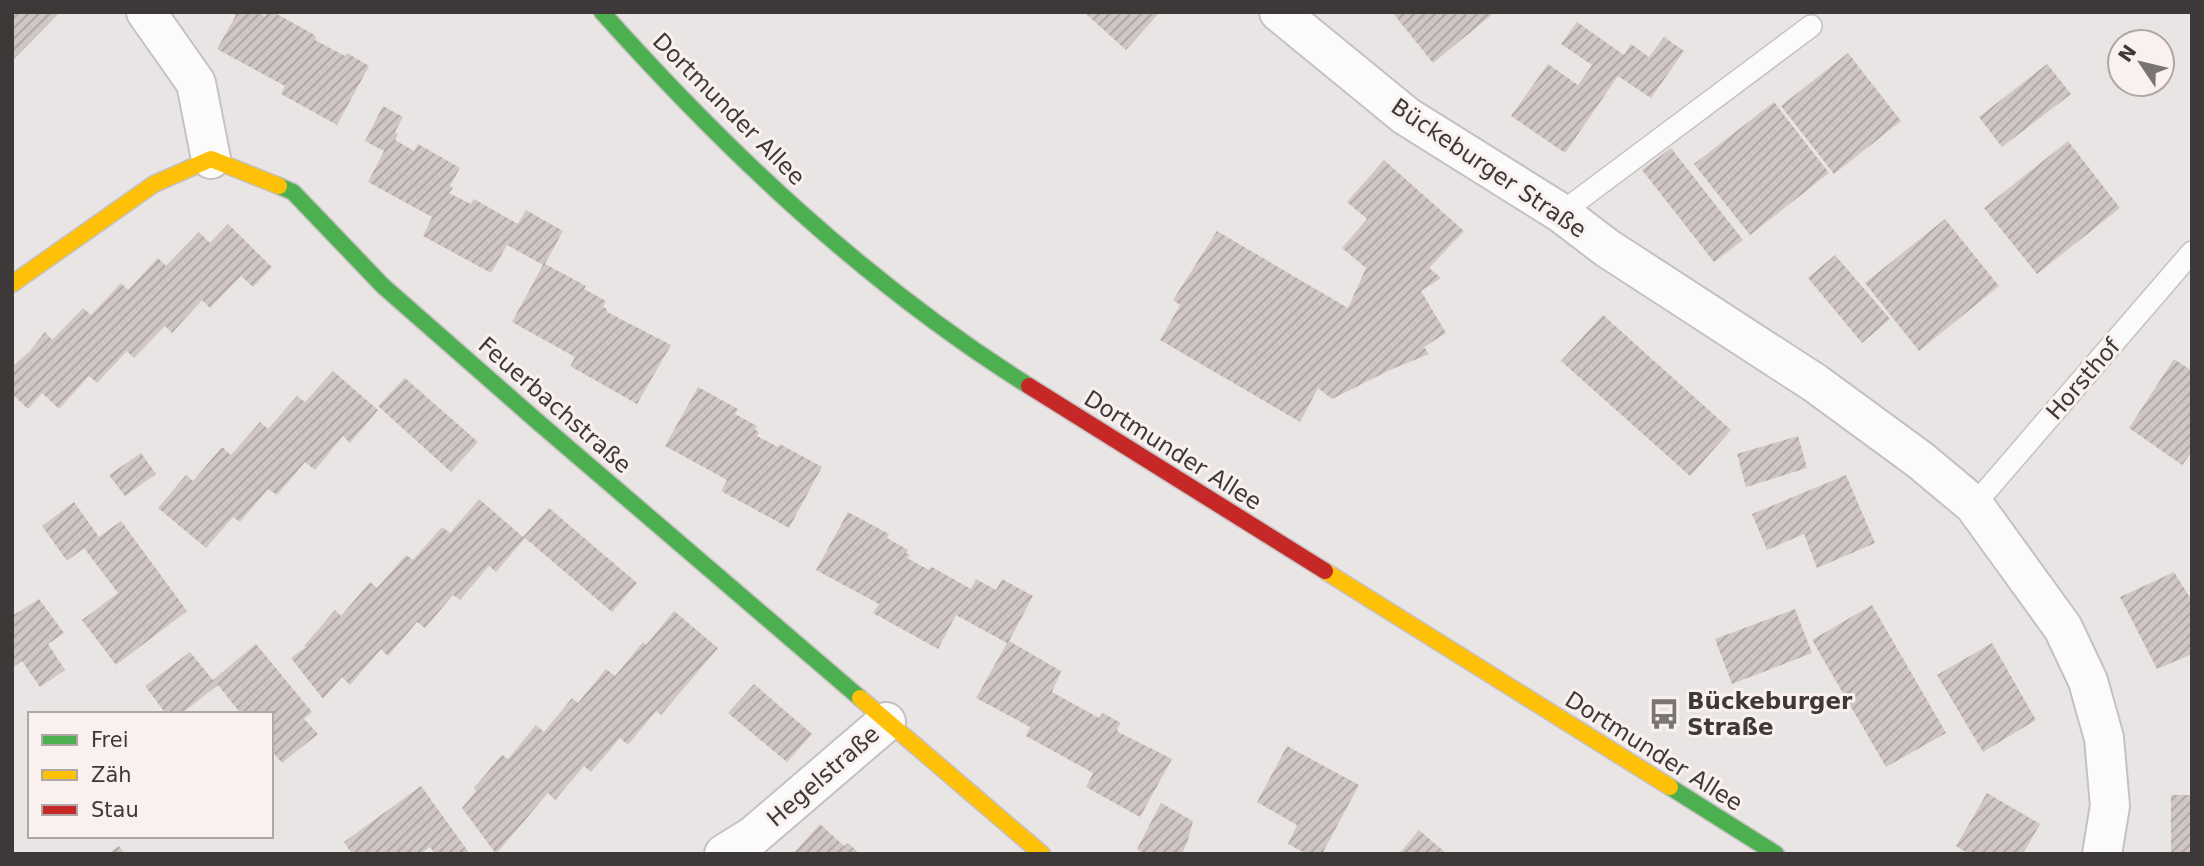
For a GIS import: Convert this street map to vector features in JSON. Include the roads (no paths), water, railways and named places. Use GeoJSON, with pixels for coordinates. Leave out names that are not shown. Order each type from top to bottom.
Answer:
{"type":"FeatureCollection","features":[{"type":"Feature","properties":{"kind":"main road","name":"Dortmunder Allee"},"geometry":{"type":"LineString","coordinates":[[602,12],[659,76],[743,161],[878,279],[995,365],[1776,854]]}},
{"type":"Feature","properties":{"kind":"main road"},"geometry":{"type":"LineString","coordinates":[[12,284],[154,184],[211,159]]}},
{"type":"Feature","properties":{"kind":"main road","name":"Feuerbachstraße"},"geometry":{"type":"LineString","coordinates":[[211,159],[293,192],[383,286],[1042,854]]}},
{"type":"Feature","properties":{"kind":"street"},"geometry":{"type":"LineString","coordinates":[[146,12],[196,83],[211,159]]}},
{"type":"Feature","properties":{"kind":"street","name":"Bückeburger Straße"},"geometry":{"type":"LineString","coordinates":[[1279,12],[1406,116],[1561,214],[1607,248],[1815,383],[1920,460],[1974,505],[2063,628],[2088,681],[2104,738],[2110,806],[2102,854]]}},
{"type":"Feature","properties":{"kind":"street","name":"Hegelstraße"},"geometry":{"type":"LineString","coordinates":[[724,854],[753,836],[886,722]]}},
{"type":"Feature","properties":{"kind":"lane"},"geometry":{"type":"LineString","coordinates":[[1561,214],[1811,26]]}},
{"type":"Feature","properties":{"kind":"lane","name":"Horsthof"},"geometry":{"type":"LineString","coordinates":[[1974,505],[2192,252]]}},
{"type":"Feature","properties":{"kind":"place","name":"Bückeburger Straße"},"geometry":{"type":"Point","coordinates":[1664,714]}}]}
